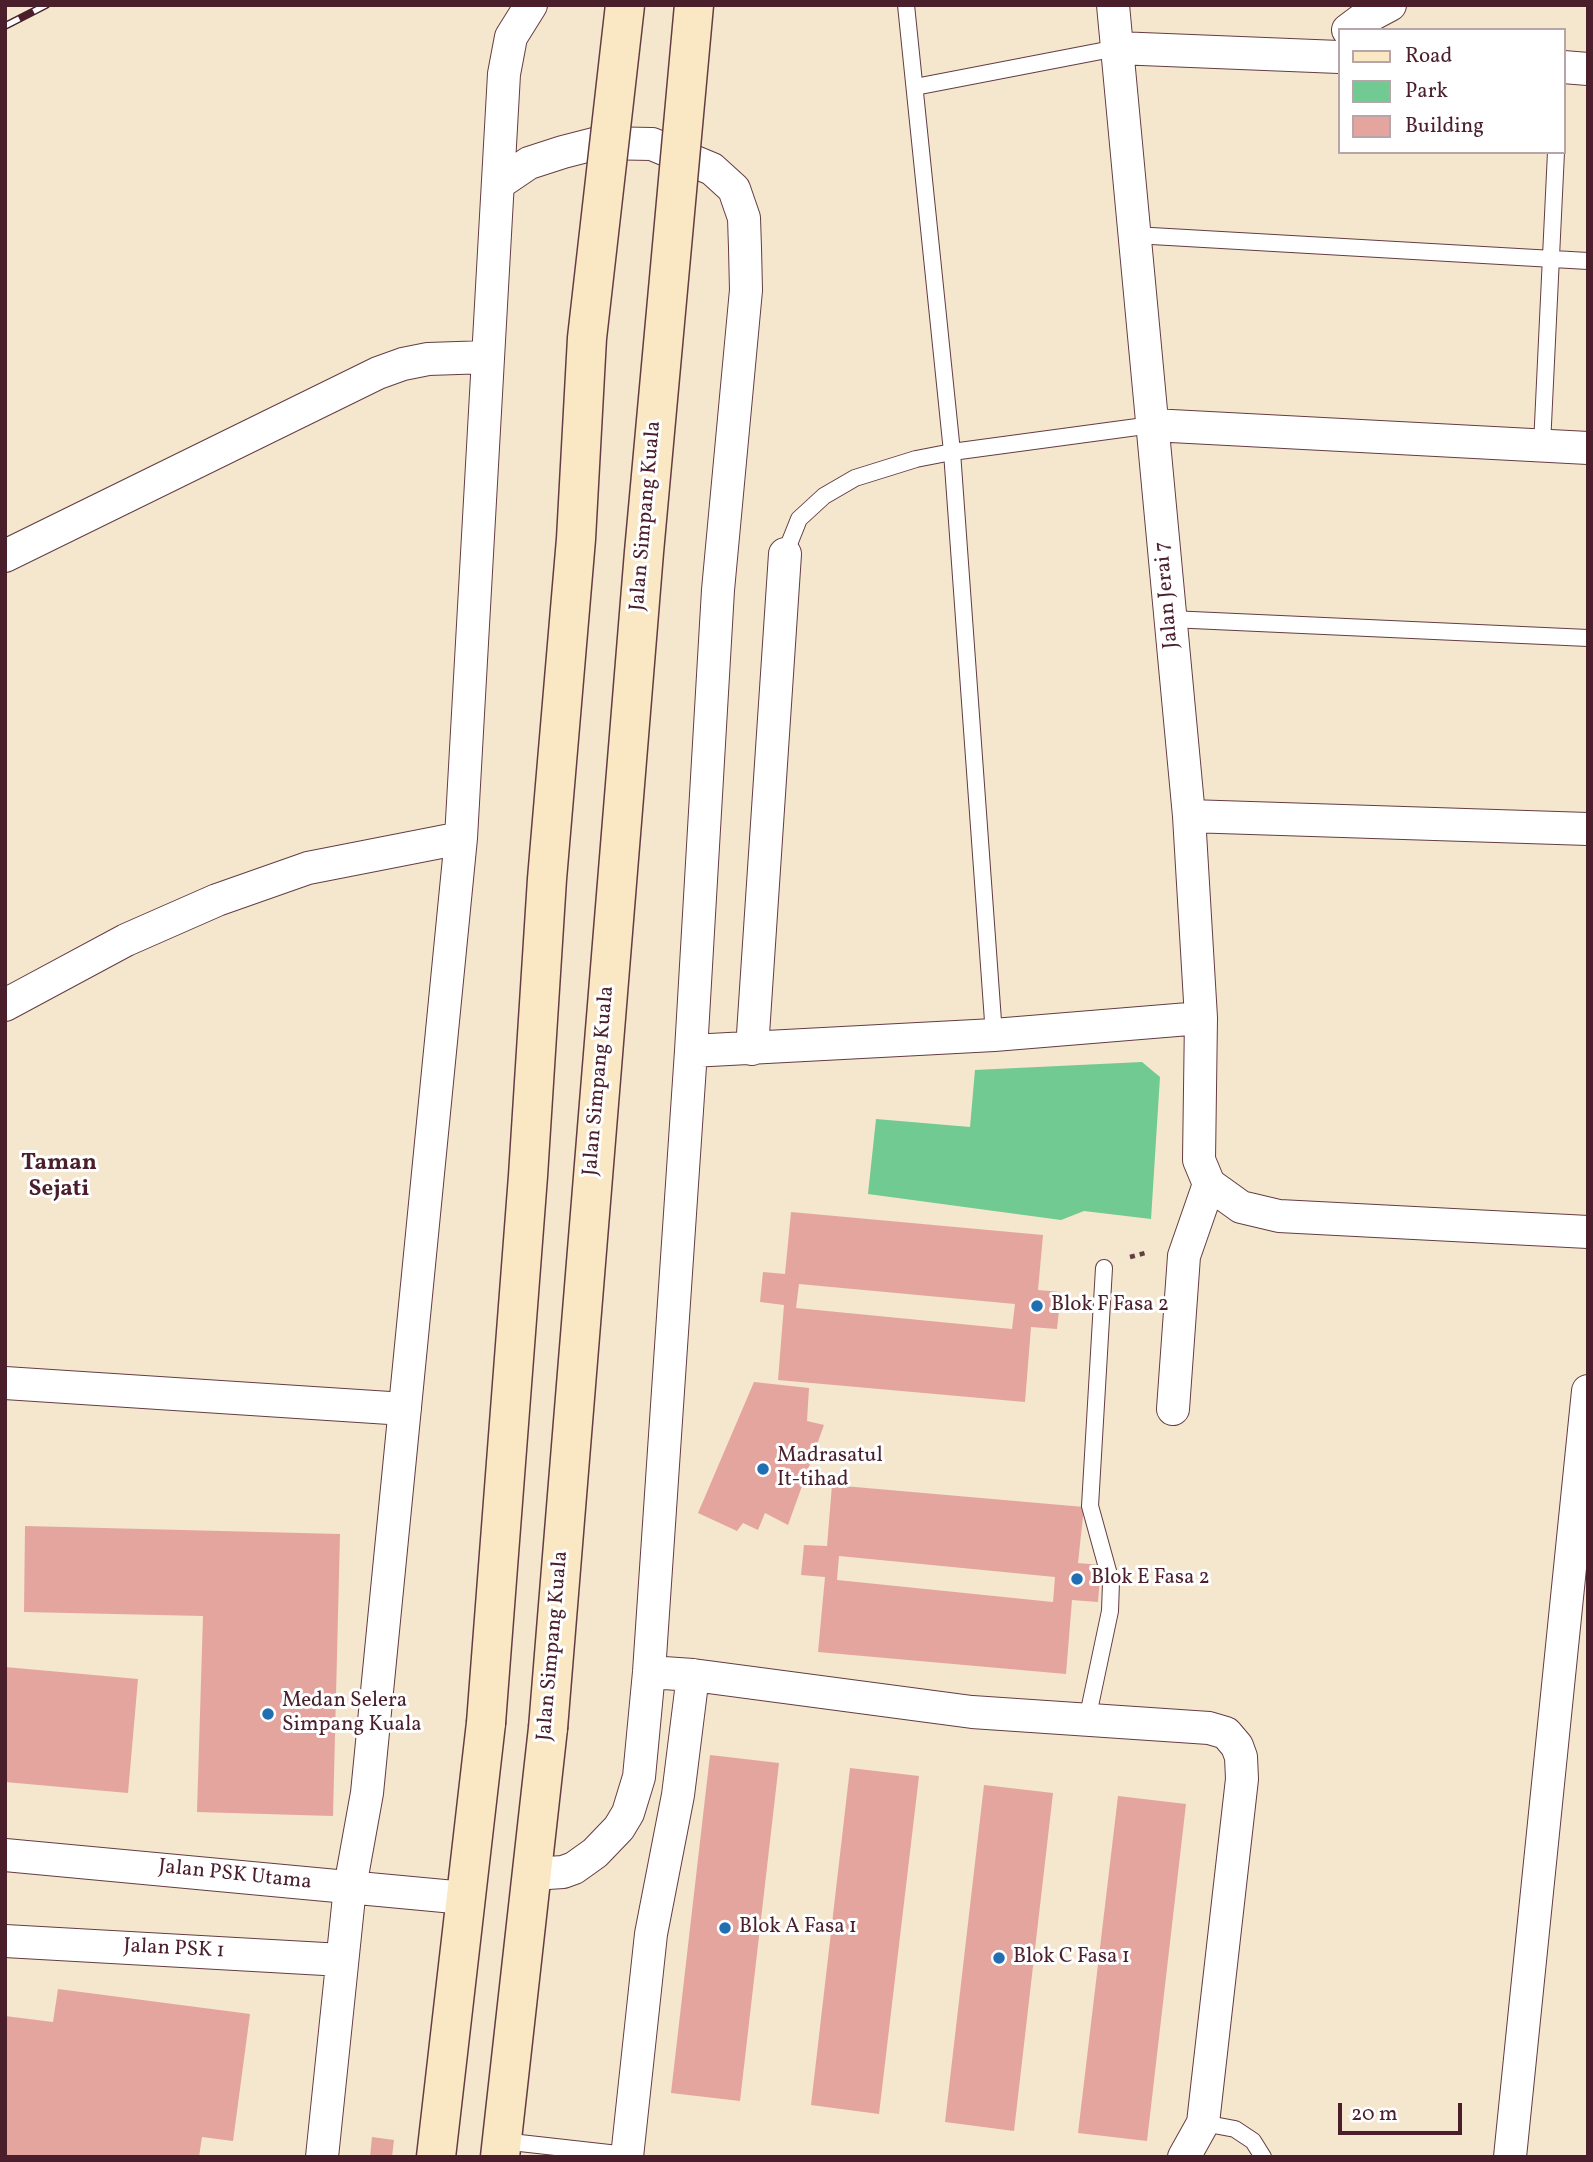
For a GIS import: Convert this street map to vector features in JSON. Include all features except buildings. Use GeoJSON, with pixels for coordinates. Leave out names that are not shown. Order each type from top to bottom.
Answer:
{"type":"FeatureCollection","features":[{"type":"Feature","properties":{"kind":"main road"},"geometry":{"type":"LineString","coordinates":[[436,2157],[486,1723],[528,1176],[547,879],[576,539],[587,338],[625,5]]}},
{"type":"Feature","properties":{"kind":"main road","name":"Jalan Simpang Kuala"},"geometry":{"type":"LineString","coordinates":[[501,2149],[548,1728],[644,552],[694,5]]}},
{"type":"Feature","properties":{"kind":"street"},"geometry":{"type":"LineString","coordinates":[[322,2157],[350,1887],[367,1793],[461,838],[504,74],[511,37],[531,5]]}},
{"type":"Feature","properties":{"kind":"street","name":"Jalan Jerai 7"},"geometry":{"type":"LineString","coordinates":[[1113,5],[1189,816],[1201,1018],[1199,1160],[1209,1184]]}},
{"type":"Feature","properties":{"kind":"street"},"geometry":{"type":"LineString","coordinates":[[1362,28],[1390,5]]}},
{"type":"Feature","properties":{"kind":"street"},"geometry":{"type":"LineString","coordinates":[[1117,48],[1338,46]]}},
{"type":"Feature","properties":{"kind":"street"},"geometry":{"type":"LineString","coordinates":[[1565,67],[1588,69]]}},
{"type":"Feature","properties":{"kind":"street"},"geometry":{"type":"LineString","coordinates":[[498,184],[529,163],[598,143],[652,144],[712,169],[734,189],[744,218],[746,290],[718,590],[691,1051],[649,1672],[639,1777],[628,1814],[619,1828],[595,1853],[575,1868],[550,1874],[533,1874]]}},
{"type":"Feature","properties":{"kind":"street"},"geometry":{"type":"LineString","coordinates":[[5,556],[378,373],[428,359],[488,356]]}},
{"type":"Feature","properties":{"kind":"street"},"geometry":{"type":"LineString","coordinates":[[1152,425],[1588,448]]}},
{"type":"Feature","properties":{"kind":"street"},"geometry":{"type":"LineString","coordinates":[[752,1049],[785,554]]}},
{"type":"Feature","properties":{"kind":"street"},"geometry":{"type":"LineString","coordinates":[[1189,816],[1588,829]]}},
{"type":"Feature","properties":{"kind":"street"},"geometry":{"type":"LineString","coordinates":[[5,1005],[127,940],[217,901],[308,868],[461,838]]}},
{"type":"Feature","properties":{"kind":"street"},"geometry":{"type":"LineString","coordinates":[[691,1051],[993,1035],[1201,1018]]}},
{"type":"Feature","properties":{"kind":"street"},"geometry":{"type":"LineString","coordinates":[[1174,1409],[1184,1256],[1209,1184],[1241,1207],[1279,1216],[1588,1232]]}},
{"type":"Feature","properties":{"kind":"street"},"geometry":{"type":"LineString","coordinates":[[5,1383],[405,1409]]}},
{"type":"Feature","properties":{"kind":"street"},"geometry":{"type":"LineString","coordinates":[[1510,2157],[1588,1391]]}},
{"type":"Feature","properties":{"kind":"street"},"geometry":{"type":"LineString","coordinates":[[649,1672],[693,1675],[972,1713],[1209,1728],[1226,1733],[1237,1746],[1241,1758],[1242,1779],[1203,2123],[1184,2157]]}},
{"type":"Feature","properties":{"kind":"street"},"geometry":{"type":"LineString","coordinates":[[632,2156],[652,1934],[678,1795],[693,1675]]}},
{"type":"Feature","properties":{"kind":"street","name":"Jalan PSK Utama"},"geometry":{"type":"LineString","coordinates":[[5,1855],[465,1898]]}},
{"type":"Feature","properties":{"kind":"street","name":"Jalan PSK 1"},"geometry":{"type":"LineString","coordinates":[[5,1941],[342,1960]]}},
{"type":"Feature","properties":{"kind":"lane"},"geometry":{"type":"LineString","coordinates":[[906,5],[952,452],[993,1035]]}},
{"type":"Feature","properties":{"kind":"lane"},"geometry":{"type":"LineString","coordinates":[[915,87],[1117,48]]}},
{"type":"Feature","properties":{"kind":"lane"},"geometry":{"type":"LineString","coordinates":[[1542,445],[1556,154]]}},
{"type":"Feature","properties":{"kind":"lane"},"geometry":{"type":"LineString","coordinates":[[1134,234],[1588,261]]}},
{"type":"Feature","properties":{"kind":"lane"},"geometry":{"type":"LineString","coordinates":[[785,554],[799,519],[824,496],[855,478],[916,459],[952,452],[1152,425]]}},
{"type":"Feature","properties":{"kind":"lane"},"geometry":{"type":"LineString","coordinates":[[1170,619],[1588,638]]}},
{"type":"Feature","properties":{"kind":"lane"},"geometry":{"type":"LineString","coordinates":[[1087,1720],[1110,1611],[1111,1582],[1090,1506],[1104,1268]]}},
{"type":"Feature","properties":{"kind":"lane"},"geometry":{"type":"LineString","coordinates":[[1203,2123],[1235,2129],[1253,2141],[1263,2157]]}},
{"type":"Feature","properties":{"kind":"lane"},"geometry":{"type":"LineString","coordinates":[[501,2149],[632,2156]]}},
{"type":"Feature","properties":{"kind":"green space"},"geometry":{"type":"Polygon","coordinates":[[[1142,1062],[1160,1077],[1151,1219],[1084,1211],[1061,1220],[868,1194],[876,1119],[970,1127],[975,1070],[1142,1062]]]}},
{"type":"Feature","properties":{"kind":"railway"},"geometry":{"type":"LineString","coordinates":[[5,26],[46,5]]}},
{"type":"Feature","properties":{"kind":"place","name":"Blok F Fasa 2"},"geometry":{"type":"Point","coordinates":[1037,1306]}},
{"type":"Feature","properties":{"kind":"place","name":"Madrasatul It-tihad"},"geometry":{"type":"Point","coordinates":[763,1469]}},
{"type":"Feature","properties":{"kind":"place","name":"Blok E Fasa 2"},"geometry":{"type":"Point","coordinates":[1077,1579]}},
{"type":"Feature","properties":{"kind":"place","name":"Medan Selera Simpang Kuala"},"geometry":{"type":"Point","coordinates":[268,1714]}},
{"type":"Feature","properties":{"kind":"place","name":"Blok A Fasa 1"},"geometry":{"type":"Point","coordinates":[725,1928]}},
{"type":"Feature","properties":{"kind":"place","name":"Blok C Fasa 1"},"geometry":{"type":"Point","coordinates":[999,1958]}},
{"type":"Feature","properties":{"kind":"district","name":"Taman Sejati"},"geometry":{"type":"Point","coordinates":[59,1178]}}]}
